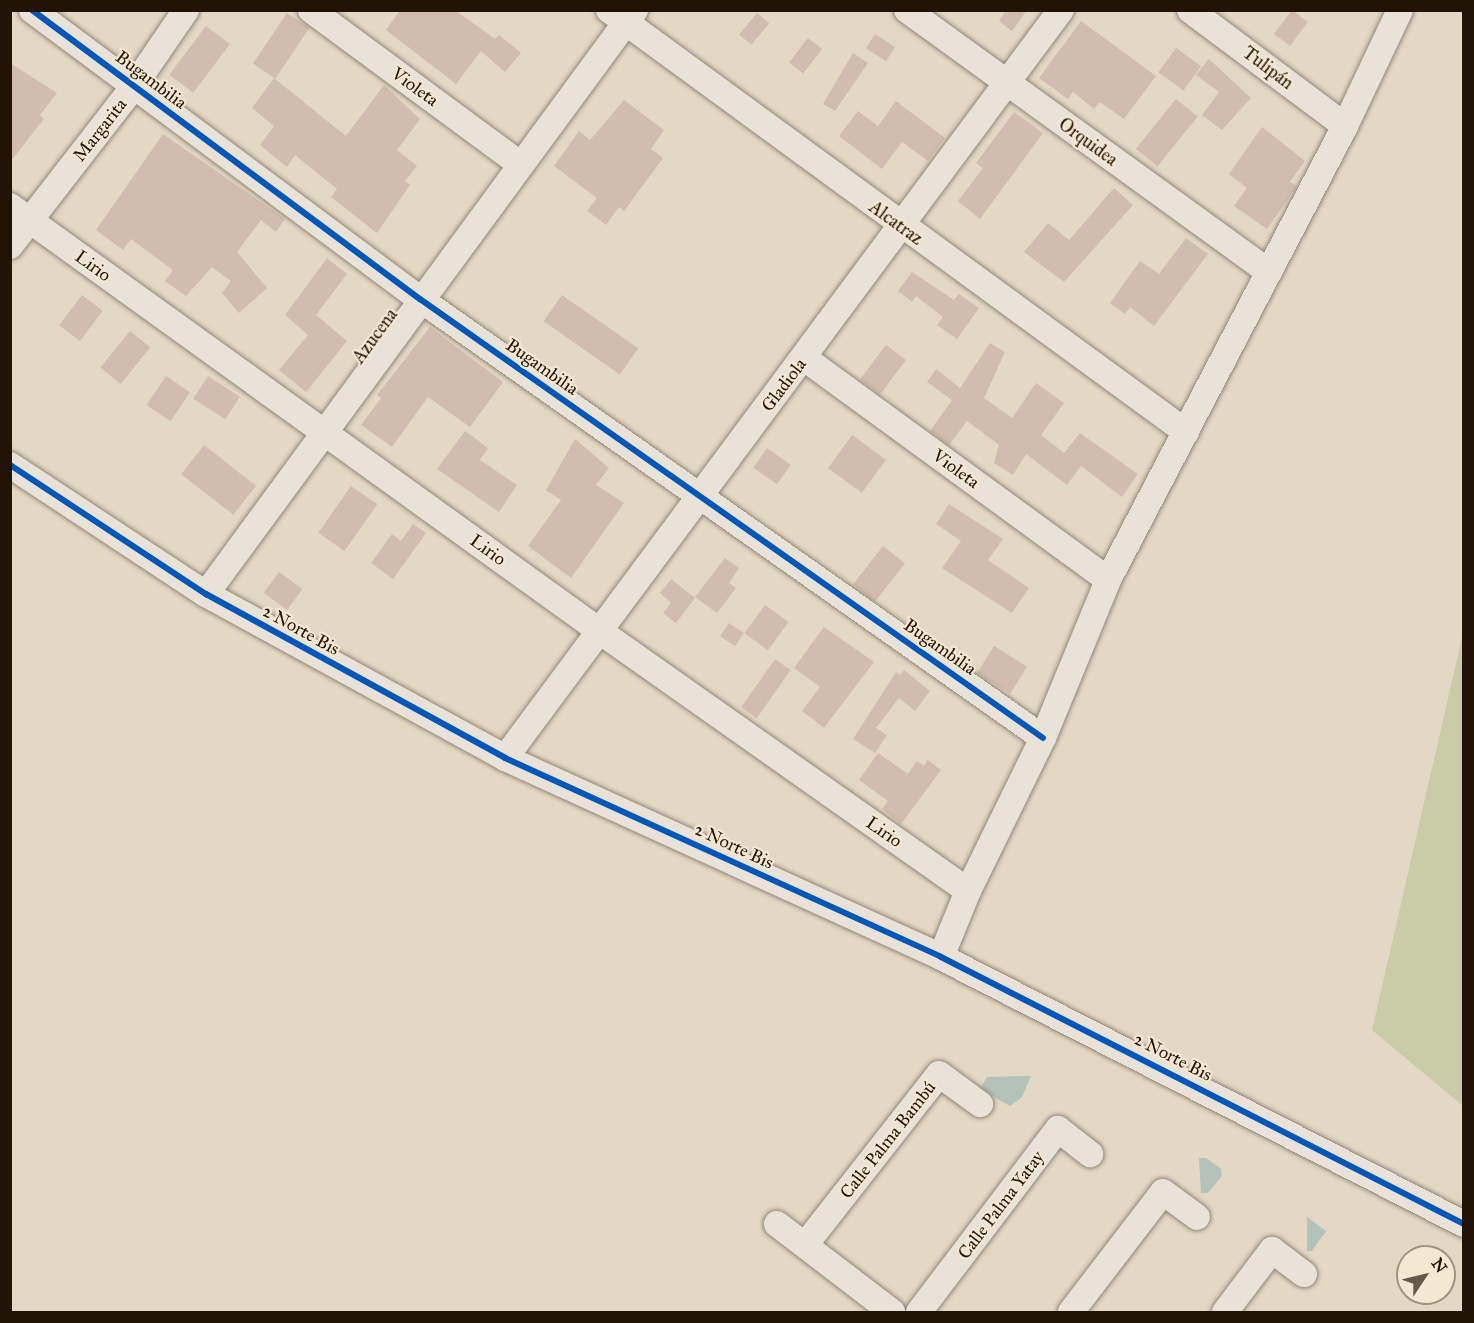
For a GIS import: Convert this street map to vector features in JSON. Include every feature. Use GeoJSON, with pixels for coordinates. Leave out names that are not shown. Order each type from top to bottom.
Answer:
{"type":"FeatureCollection","features":[{"type":"Feature","properties":{"kind":"street","name":"Bugambilia"},"geometry":{"type":"LineString","coordinates":[[32,10],[420,299],[1043,738]]}},
{"type":"Feature","properties":{"kind":"street","name":"Margarita"},"geometry":{"type":"LineString","coordinates":[[10,246],[20,213],[134,86],[186,10]]}},
{"type":"Feature","properties":{"kind":"street","name":"Violeta"},"geometry":{"type":"LineString","coordinates":[[311,10],[520,164]]}},
{"type":"Feature","properties":{"kind":"street","name":"Orquidea"},"geometry":{"type":"LineString","coordinates":[[907,10],[1269,272]]}},
{"type":"Feature","properties":{"kind":"street","name":"Gladiola"},"geometry":{"type":"LineString","coordinates":[[505,758],[701,498],[1061,10]]}},
{"type":"Feature","properties":{"kind":"street","name":"Tulipán"},"geometry":{"type":"LineString","coordinates":[[1190,10],[1345,126]]}},
{"type":"Feature","properties":{"kind":"street"},"geometry":{"type":"LineString","coordinates":[[941,957],[968,891],[1043,738],[1108,580],[1345,126],[1400,10]]}},
{"type":"Feature","properties":{"kind":"street","name":"Azucena"},"geometry":{"type":"LineString","coordinates":[[206,594],[520,164],[624,14]]}},
{"type":"Feature","properties":{"kind":"street","name":"Alcatraz"},"geometry":{"type":"LineString","coordinates":[[624,14],[901,227],[1186,432]]}},
{"type":"Feature","properties":{"kind":"street","name":"Lirio"},"geometry":{"type":"LineString","coordinates":[[20,213],[601,632],[968,891]]}},
{"type":"Feature","properties":{"kind":"street","name":"Violeta"},"geometry":{"type":"LineString","coordinates":[[804,358],[1108,580]]}},
{"type":"Feature","properties":{"kind":"street","name":"2 Norte Bis"},"geometry":{"type":"LineString","coordinates":[[10,465],[206,594],[505,758],[941,957],[1464,1224]]}},
{"type":"Feature","properties":{"kind":"street","name":"Calle Palma Bambú"},"geometry":{"type":"LineString","coordinates":[[805,1245],[939,1074],[980,1104]]}},
{"type":"Feature","properties":{"kind":"street","name":"Calle Palma Yatay"},"geometry":{"type":"LineString","coordinates":[[919,1312],[1058,1129],[1090,1154]]}},
{"type":"Feature","properties":{"kind":"street"},"geometry":{"type":"LineString","coordinates":[[1071,1312],[1163,1192],[1197,1217]]}},
{"type":"Feature","properties":{"kind":"street"},"geometry":{"type":"LineString","coordinates":[[777,1224],[884,1310]]}},
{"type":"Feature","properties":{"kind":"street"},"geometry":{"type":"LineString","coordinates":[[1225,1312],[1272,1250],[1304,1274]]}},
{"type":"Feature","properties":{"kind":"green space"},"geometry":{"type":"Polygon","coordinates":[[[1463,633],[1463,1106],[1372,1030],[1463,633]]]}},
{"type":"Feature","properties":{"kind":"shaded area"},"geometry":{"type":"Polygon","coordinates":[[[1031,1076],[1022,1097],[1010,1106],[980,1089],[987,1077],[1031,1076]]]}},
{"type":"Feature","properties":{"kind":"shaded area"},"geometry":{"type":"Polygon","coordinates":[[[1199,1158],[1206,1158],[1221,1169],[1222,1176],[1208,1193],[1201,1193],[1199,1158]]]}},
{"type":"Feature","properties":{"kind":"shaded area"},"geometry":{"type":"Polygon","coordinates":[[[1307,1217],[1326,1231],[1312,1251],[1307,1251],[1307,1217]]]}},
{"type":"Feature","properties":{"kind":"building"},"geometry":{"type":"Polygon","coordinates":[[[400,10],[455,10],[495,39],[499,35],[521,53],[505,72],[481,51],[456,84],[386,30],[400,10]]]}},
{"type":"Feature","properties":{"kind":"building"},"geometry":{"type":"Polygon","coordinates":[[[1006,10],[1027,10],[1012,31],[999,21],[1006,10]]]}},
{"type":"Feature","properties":{"kind":"building"},"geometry":{"type":"Polygon","coordinates":[[[1292,10],[1308,22],[1290,46],[1274,34],[1292,10]]]}},
{"type":"Feature","properties":{"kind":"building"},"geometry":{"type":"Polygon","coordinates":[[[287,13],[309,28],[275,79],[253,64],[287,13]]]}},
{"type":"Feature","properties":{"kind":"building"},"geometry":{"type":"Polygon","coordinates":[[[757,13],[769,23],[751,45],[739,34],[757,13]]]}},
{"type":"Feature","properties":{"kind":"building"},"geometry":{"type":"Polygon","coordinates":[[[1081,21],[1156,76],[1124,119],[1100,102],[1094,109],[1073,92],[1068,99],[1039,78],[1081,21]]]}},
{"type":"Feature","properties":{"kind":"building"},"geometry":{"type":"Polygon","coordinates":[[[206,26],[230,44],[193,93],[169,75],[206,26]]]}},
{"type":"Feature","properties":{"kind":"building"},"geometry":{"type":"Polygon","coordinates":[[[875,34],[895,47],[886,61],[866,48],[875,34]]]}},
{"type":"Feature","properties":{"kind":"building"},"geometry":{"type":"Polygon","coordinates":[[[808,38],[822,49],[803,74],[789,62],[808,38]]]}},
{"type":"Feature","properties":{"kind":"building"},"geometry":{"type":"Polygon","coordinates":[[[1176,48],[1201,66],[1183,90],[1158,72],[1176,48]]]}},
{"type":"Feature","properties":{"kind":"building"},"geometry":{"type":"Polygon","coordinates":[[[853,53],[868,63],[835,111],[823,104],[853,53]]]}},
{"type":"Feature","properties":{"kind":"building"},"geometry":{"type":"Polygon","coordinates":[[[1209,59],[1251,98],[1222,130],[1202,115],[1219,92],[1196,75],[1209,59]]]}},
{"type":"Feature","properties":{"kind":"building"},"geometry":{"type":"Polygon","coordinates":[[[10,63],[57,93],[40,115],[44,119],[10,162],[10,63]]]}},
{"type":"Feature","properties":{"kind":"building"},"geometry":{"type":"Polygon","coordinates":[[[274,78],[346,136],[384,85],[420,119],[397,150],[417,166],[405,181],[410,185],[377,233],[331,197],[337,189],[295,155],[287,167],[260,145],[274,126],[252,108],[274,78]]]}},
{"type":"Feature","properties":{"kind":"building"},"geometry":{"type":"Polygon","coordinates":[[[1176,99],[1198,117],[1157,166],[1136,149],[1176,99]]]}},
{"type":"Feature","properties":{"kind":"building"},"geometry":{"type":"Polygon","coordinates":[[[624,100],[664,130],[651,149],[663,158],[624,211],[619,207],[606,225],[587,211],[597,198],[554,166],[579,131],[590,140],[624,100]]]}},
{"type":"Feature","properties":{"kind":"building"},"geometry":{"type":"Polygon","coordinates":[[[896,101],[945,138],[928,161],[902,142],[882,169],[839,136],[858,111],[878,126],[896,101]]]}},
{"type":"Feature","properties":{"kind":"building"},"geometry":{"type":"Polygon","coordinates":[[[1014,112],[1043,133],[980,219],[958,201],[983,168],[976,163],[1014,112]]]}},
{"type":"Feature","properties":{"kind":"building"},"geometry":{"type":"Polygon","coordinates":[[[1262,127],[1305,161],[1290,182],[1297,186],[1267,229],[1234,206],[1247,188],[1229,174],[1262,127]]]}},
{"type":"Feature","properties":{"kind":"building"},"geometry":{"type":"Polygon","coordinates":[[[163,134],[285,219],[276,232],[261,220],[237,252],[267,288],[239,313],[222,293],[231,281],[212,267],[186,296],[165,281],[173,270],[131,239],[123,250],[96,230],[163,134]]]}},
{"type":"Feature","properties":{"kind":"building"},"geometry":{"type":"Polygon","coordinates":[[[1114,188],[1133,205],[1064,282],[1024,252],[1048,223],[1069,240],[1114,188]]]}},
{"type":"Feature","properties":{"kind":"building"},"geometry":{"type":"Polygon","coordinates":[[[1186,238],[1208,254],[1154,326],[1130,307],[1125,314],[1110,303],[1140,261],[1159,274],[1186,238]]]}},
{"type":"Feature","properties":{"kind":"building"},"geometry":{"type":"Polygon","coordinates":[[[327,258],[347,274],[316,315],[347,341],[306,392],[279,370],[308,335],[285,315],[327,258]]]}},
{"type":"Feature","properties":{"kind":"building"},"geometry":{"type":"Polygon","coordinates":[[[912,272],[954,300],[959,294],[979,308],[957,339],[937,325],[943,317],[916,296],[912,302],[898,291],[912,272]]]}},
{"type":"Feature","properties":{"kind":"building"},"geometry":{"type":"Polygon","coordinates":[[[82,295],[103,311],[80,341],[59,325],[82,295]]]}},
{"type":"Feature","properties":{"kind":"building"},"geometry":{"type":"Polygon","coordinates":[[[562,295],[638,348],[620,375],[544,321],[562,295]]]}},
{"type":"Feature","properties":{"kind":"building"},"geometry":{"type":"Polygon","coordinates":[[[430,327],[503,382],[470,427],[428,397],[392,447],[361,425],[381,398],[377,395],[430,327]]]}},
{"type":"Feature","properties":{"kind":"building"},"geometry":{"type":"Polygon","coordinates":[[[130,331],[150,347],[121,384],[100,368],[130,331]]]}},
{"type":"Feature","properties":{"kind":"building"},"geometry":{"type":"Polygon","coordinates":[[[990,343],[1005,352],[984,398],[1012,418],[1036,383],[1064,403],[1041,435],[1064,453],[1080,433],[1138,474],[1122,497],[1081,466],[1067,485],[1026,454],[1013,475],[994,463],[999,445],[967,421],[949,445],[930,431],[952,400],[927,382],[936,369],[960,388],[990,343]]]}},
{"type":"Feature","properties":{"kind":"building"},"geometry":{"type":"Polygon","coordinates":[[[886,345],[906,360],[880,394],[860,379],[886,345]]]}},
{"type":"Feature","properties":{"kind":"building"},"geometry":{"type":"Polygon","coordinates":[[[166,376],[190,392],[170,421],[146,405],[166,376]]]}},
{"type":"Feature","properties":{"kind":"building"},"geometry":{"type":"Polygon","coordinates":[[[208,376],[240,397],[225,419],[193,399],[208,376]]]}},
{"type":"Feature","properties":{"kind":"building"},"geometry":{"type":"Polygon","coordinates":[[[465,431],[488,448],[480,460],[517,485],[499,512],[437,469],[465,431]]]}},
{"type":"Feature","properties":{"kind":"building"},"geometry":{"type":"Polygon","coordinates":[[[852,435],[886,460],[862,493],[828,468],[852,435]]]}},
{"type":"Feature","properties":{"kind":"building"},"geometry":{"type":"Polygon","coordinates":[[[575,439],[609,468],[596,485],[624,503],[571,578],[528,546],[561,500],[546,490],[575,439]]]}},
{"type":"Feature","properties":{"kind":"building"},"geometry":{"type":"Polygon","coordinates":[[[204,445],[256,486],[233,515],[181,474],[204,445]]]}},
{"type":"Feature","properties":{"kind":"building"},"geometry":{"type":"Polygon","coordinates":[[[767,448],[791,465],[777,484],[753,468],[767,448]]]}},
{"type":"Feature","properties":{"kind":"building"},"geometry":{"type":"Polygon","coordinates":[[[351,486],[377,504],[345,551],[318,533],[351,486]]]}},
{"type":"Feature","properties":{"kind":"building"},"geometry":{"type":"Polygon","coordinates":[[[949,504],[1003,539],[988,560],[1029,588],[1012,613],[942,568],[961,541],[936,524],[949,504]]]}},
{"type":"Feature","properties":{"kind":"building"},"geometry":{"type":"Polygon","coordinates":[[[413,524],[426,533],[393,579],[371,563],[392,534],[401,541],[413,524]]]}},
{"type":"Feature","properties":{"kind":"building"},"geometry":{"type":"Polygon","coordinates":[[[883,546],[905,563],[875,602],[853,585],[883,546]]]}},
{"type":"Feature","properties":{"kind":"building"},"geometry":{"type":"Polygon","coordinates":[[[725,558],[739,568],[729,583],[736,588],[717,613],[695,597],[725,558]]]}},
{"type":"Feature","properties":{"kind":"building"},"geometry":{"type":"Polygon","coordinates":[[[279,572],[302,589],[287,610],[264,593],[279,572]]]}},
{"type":"Feature","properties":{"kind":"building"},"geometry":{"type":"Polygon","coordinates":[[[671,579],[695,598],[676,623],[663,613],[671,603],[660,593],[671,579]]]}},
{"type":"Feature","properties":{"kind":"building"},"geometry":{"type":"Polygon","coordinates":[[[765,605],[788,622],[768,650],[744,633],[765,605]]]}},
{"type":"Feature","properties":{"kind":"building"},"geometry":{"type":"Polygon","coordinates":[[[729,623],[744,633],[735,646],[720,636],[729,623]]]}},
{"type":"Feature","properties":{"kind":"building"},"geometry":{"type":"Polygon","coordinates":[[[824,627],[874,662],[824,728],[802,711],[820,687],[794,668],[824,627]]]}},
{"type":"Feature","properties":{"kind":"building"},"geometry":{"type":"Polygon","coordinates":[[[994,646],[1027,667],[1010,694],[977,673],[994,646]]]}},
{"type":"Feature","properties":{"kind":"building"},"geometry":{"type":"Polygon","coordinates":[[[775,659],[791,670],[757,718],[741,707],[775,659]]]}},
{"type":"Feature","properties":{"kind":"building"},"geometry":{"type":"Polygon","coordinates":[[[904,670],[930,691],[915,711],[899,698],[876,728],[887,735],[875,753],[853,739],[896,672],[900,675],[904,670]]]}},
{"type":"Feature","properties":{"kind":"building"},"geometry":{"type":"Polygon","coordinates":[[[878,753],[908,774],[917,761],[924,766],[928,760],[941,770],[901,824],[882,809],[888,801],[859,780],[878,753]]]}},
{"type":"Feature","properties":{"kind":"cycle path"},"geometry":{"type":"LineString","coordinates":[[32,10],[420,299],[1043,738]]}},
{"type":"Feature","properties":{"kind":"cycle path"},"geometry":{"type":"LineString","coordinates":[[10,465],[206,594],[505,758],[941,957],[1464,1224]]}}]}
